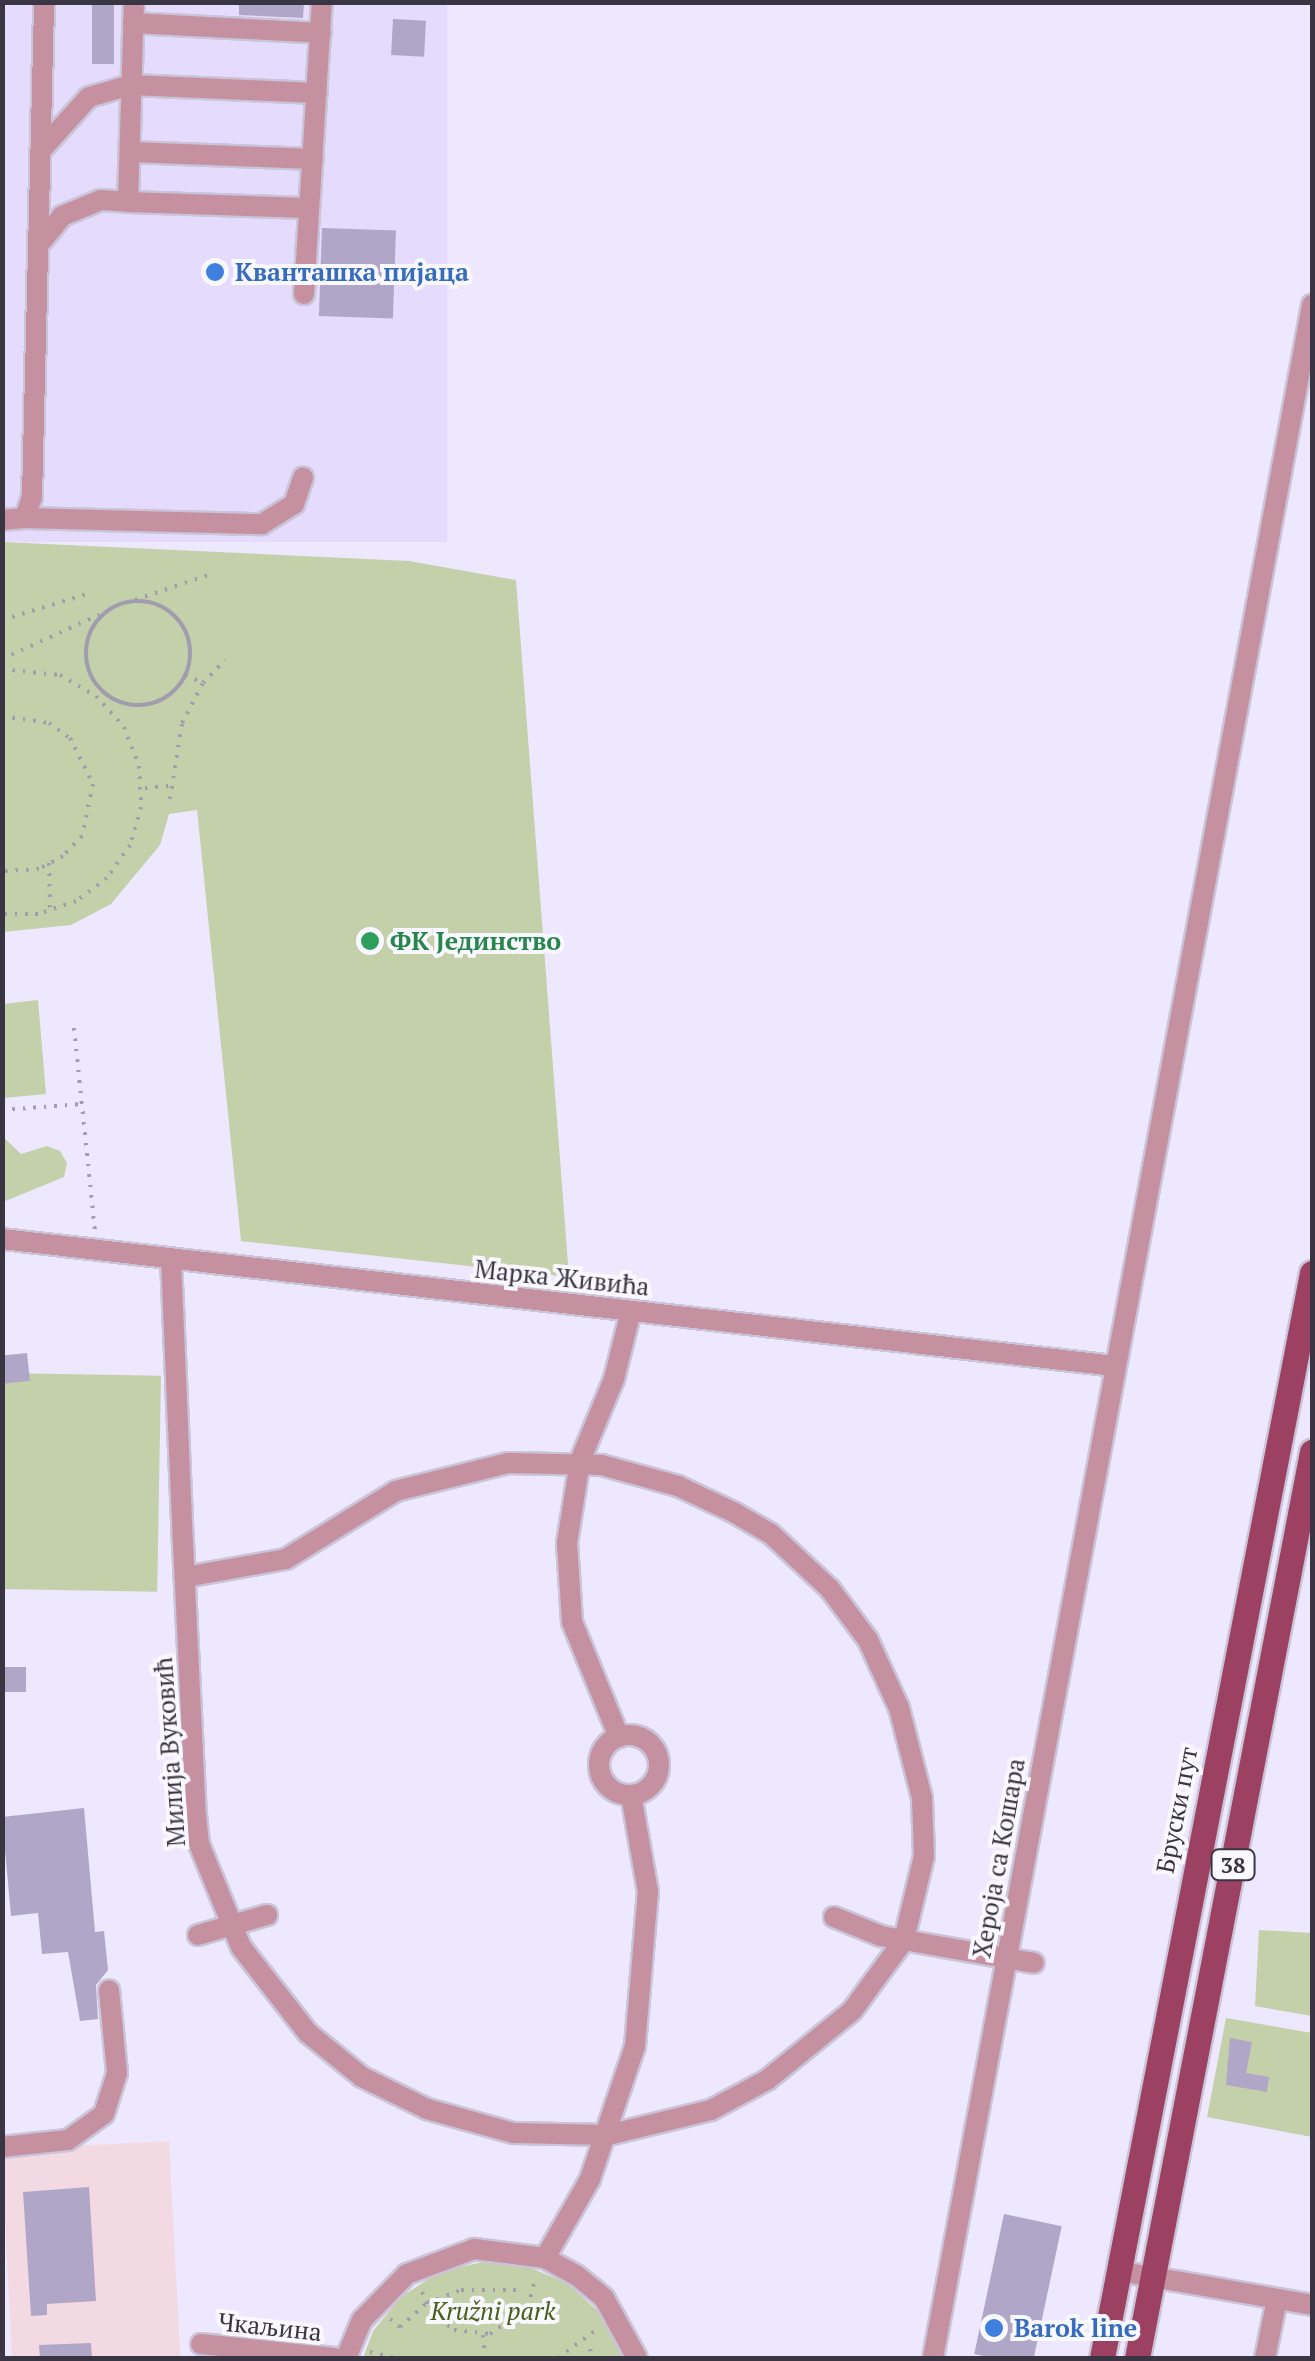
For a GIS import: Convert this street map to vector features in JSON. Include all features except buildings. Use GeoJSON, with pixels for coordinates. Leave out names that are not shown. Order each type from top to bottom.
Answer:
{"type":"FeatureCollection","features":[{"type":"Feature","properties":{"kind":"main road","name":"Бруски пут"},"geometry":{"type":"LineString","coordinates":[[1102,2358],[1312,1273]]}},
{"type":"Feature","properties":{"kind":"main road","name":"38"},"geometry":{"type":"LineString","coordinates":[[1138,2358],[1312,1452]]}},
{"type":"Feature","properties":{"kind":"street"},"geometry":{"type":"LineString","coordinates":[[25,518],[32,498],[42,241],[44,2]]}},
{"type":"Feature","properties":{"kind":"street"},"geometry":{"type":"LineString","coordinates":[[304,294],[322,2]]}},
{"type":"Feature","properties":{"kind":"street"},"geometry":{"type":"LineString","coordinates":[[128,202],[134,13],[320,33]]}},
{"type":"Feature","properties":{"kind":"street"},"geometry":{"type":"LineString","coordinates":[[42,149],[89,97],[131,86],[317,93]]}},
{"type":"Feature","properties":{"kind":"street"},"geometry":{"type":"LineString","coordinates":[[130,152],[313,159]]}},
{"type":"Feature","properties":{"kind":"street"},"geometry":{"type":"LineString","coordinates":[[42,241],[62,216],[101,200],[307,208]]}},
{"type":"Feature","properties":{"kind":"street","name":"Хероја са Кошара"},"geometry":{"type":"LineString","coordinates":[[933,2358],[1312,305]]}},
{"type":"Feature","properties":{"kind":"street"},"geometry":{"type":"LineString","coordinates":[[2,520],[262,524],[294,504],[303,478]]}},
{"type":"Feature","properties":{"kind":"street","name":"Марка Живића"},"geometry":{"type":"LineString","coordinates":[[2,1239],[1115,1366]]}},
{"type":"Feature","properties":{"kind":"street","name":"Милија Вуковић"},"geometry":{"type":"LineString","coordinates":[[171,1259],[185,1578],[199,1844],[232,1928],[278,2000],[362,2077],[473,2124],[513,2133],[608,2134],[711,2110],[767,2080],[852,2012],[904,1940],[924,1856],[922,1798],[900,1708],[868,1640],[830,1589],[771,1534],[678,1486],[580,1461],[508,1463],[449,1474],[349,1515],[286,1559],[185,1578]]}},
{"type":"Feature","properties":{"kind":"street"},"geometry":{"type":"LineString","coordinates":[[619,1737],[572,1622],[568,1543],[580,1461],[614,1379],[630,1310]]}},
{"type":"Feature","properties":{"kind":"street"},"geometry":{"type":"LineString","coordinates":[[619,1737],[647,1741],[658,1758],[656,1778],[631,1795],[613,1790],[601,1776],[604,1748],[619,1737]]}},
{"type":"Feature","properties":{"kind":"street"},"geometry":{"type":"LineString","coordinates":[[540,2264],[580,2200],[608,2134],[644,1998],[648,1892],[631,1795]]}},
{"type":"Feature","properties":{"kind":"street"},"geometry":{"type":"LineString","coordinates":[[198,1935],[267,1915]]}},
{"type":"Feature","properties":{"kind":"street"},"geometry":{"type":"LineString","coordinates":[[834,1917],[863,1932],[1034,1964]]}},
{"type":"Feature","properties":{"kind":"street"},"geometry":{"type":"LineString","coordinates":[[2,2147],[68,2140],[104,2114],[117,2073],[109,1990]]}},
{"type":"Feature","properties":{"kind":"street"},"geometry":{"type":"LineString","coordinates":[[356,2355],[362,2320],[407,2274],[439,2258],[492,2249],[540,2264],[604,2298],[637,2358]]}},
{"type":"Feature","properties":{"kind":"street"},"geometry":{"type":"LineString","coordinates":[[1118,2271],[1312,2306]]}},
{"type":"Feature","properties":{"kind":"street"},"geometry":{"type":"LineString","coordinates":[[1265,2358],[1277,2299]]}},
{"type":"Feature","properties":{"kind":"street","name":"Чкаљина"},"geometry":{"type":"LineString","coordinates":[[202,2344],[334,2358]]}},
{"type":"Feature","properties":{"kind":"path"},"geometry":{"type":"LineString","coordinates":[[3,658],[131,602],[211,574]]}},
{"type":"Feature","properties":{"kind":"path"},"geometry":{"type":"LineString","coordinates":[[2,620],[88,594]]}},
{"type":"Feature","properties":{"kind":"path"},"geometry":{"type":"LineString","coordinates":[[104,614],[92,627],[86,661],[102,691],[133,706],[166,698],[185,676],[190,656],[181,623],[153,603],[131,602]]}},
{"type":"Feature","properties":{"kind":"path"},"geometry":{"type":"LineString","coordinates":[[170,799],[169,786],[182,723],[203,683],[225,660]]}},
{"type":"Feature","properties":{"kind":"path"},"geometry":{"type":"LineString","coordinates":[[2,669],[60,675],[96,696],[124,727],[139,766],[141,807],[130,845],[108,878],[76,902],[50,910],[2,914]]}},
{"type":"Feature","properties":{"kind":"path"},"geometry":{"type":"LineString","coordinates":[[185,676],[203,683]]}},
{"type":"Feature","properties":{"kind":"path"},"geometry":{"type":"LineString","coordinates":[[2,716],[49,723],[85,758],[92,811],[82,836],[49,864],[2,870]]}},
{"type":"Feature","properties":{"kind":"path"},"geometry":{"type":"LineString","coordinates":[[145,788],[169,786]]}},
{"type":"Feature","properties":{"kind":"path"},"geometry":{"type":"LineString","coordinates":[[49,864],[50,910]]}},
{"type":"Feature","properties":{"kind":"path"},"geometry":{"type":"LineString","coordinates":[[74,1028],[97,1250]]}},
{"type":"Feature","properties":{"kind":"path"},"geometry":{"type":"LineString","coordinates":[[2,1110],[82,1104]]}},
{"type":"Feature","properties":{"kind":"path"},"geometry":{"type":"LineString","coordinates":[[421,2284],[427,2303],[454,2330],[483,2335],[502,2331],[528,2307],[540,2264]]}},
{"type":"Feature","properties":{"kind":"path"},"geometry":{"type":"LineString","coordinates":[[362,2320],[380,2330],[390,2318],[400,2327],[427,2303],[478,2287],[516,2290]]}},
{"type":"Feature","properties":{"kind":"path"},"geometry":{"type":"LineString","coordinates":[[558,2358],[582,2334],[608,2326]]}},
{"type":"Feature","properties":{"kind":"path"},"geometry":{"type":"LineString","coordinates":[[483,2335],[485,2356]]}},
{"type":"Feature","properties":{"kind":"path"},"geometry":{"type":"LineString","coordinates":[[590,2349],[593,2358]]}},
{"type":"Feature","properties":{"kind":"path"},"geometry":{"type":"LineString","coordinates":[[356,2355],[395,2358]]}},
{"type":"Feature","properties":{"kind":"shaded area","name":"Кванташка пијаца"},"geometry":{"type":"Polygon","coordinates":[[[3,3],[447,3],[447,542],[3,542],[3,3]]]}},
{"type":"Feature","properties":{"kind":"shaded area"},"geometry":{"type":"Polygon","coordinates":[[[169,2141],[180,2358],[12,2358],[2,2150],[169,2141]]]}},
{"type":"Feature","properties":{"kind":"green space"},"geometry":{"type":"Polygon","coordinates":[[[3,542],[409,561],[516,580],[569,1277],[241,1241],[197,810],[169,814],[160,845],[111,904],[71,925],[3,932],[3,542]]]}},
{"type":"Feature","properties":{"kind":"green space"},"geometry":{"type":"Polygon","coordinates":[[[38,1000],[46,1094],[3,1098],[3,1004],[38,1000]]]}},
{"type":"Feature","properties":{"kind":"green space"},"geometry":{"type":"Polygon","coordinates":[[[2,1136],[21,1154],[47,1146],[60,1151],[67,1163],[64,1177],[3,1202],[2,1136]]]}},
{"type":"Feature","properties":{"kind":"green space"},"geometry":{"type":"Polygon","coordinates":[[[3,1373],[161,1376],[157,1592],[2,1589],[3,1373]]]}},
{"type":"Feature","properties":{"kind":"green space"},"geometry":{"type":"Polygon","coordinates":[[[1259,1930],[1312,1933],[1312,2016],[1255,2006],[1259,1930]]]}},
{"type":"Feature","properties":{"kind":"green space"},"geometry":{"type":"Polygon","coordinates":[[[1226,2018],[1312,2033],[1312,2137],[1207,2117],[1226,2018]]]}},
{"type":"Feature","properties":{"kind":"green space","name":"Kružni park"},"geometry":{"type":"Polygon","coordinates":[[[482,2262],[527,2266],[568,2284],[601,2314],[623,2358],[363,2358],[373,2331],[401,2297],[439,2272],[482,2262]]]}},
{"type":"Feature","properties":{"kind":"place","name":"Кванташка пијаца"},"geometry":{"type":"Point","coordinates":[215,272]}},
{"type":"Feature","properties":{"kind":"place","name":"ФК Јединство"},"geometry":{"type":"Point","coordinates":[370,941]}},
{"type":"Feature","properties":{"kind":"place","name":"Barok line"},"geometry":{"type":"Point","coordinates":[994,2328]}}]}
